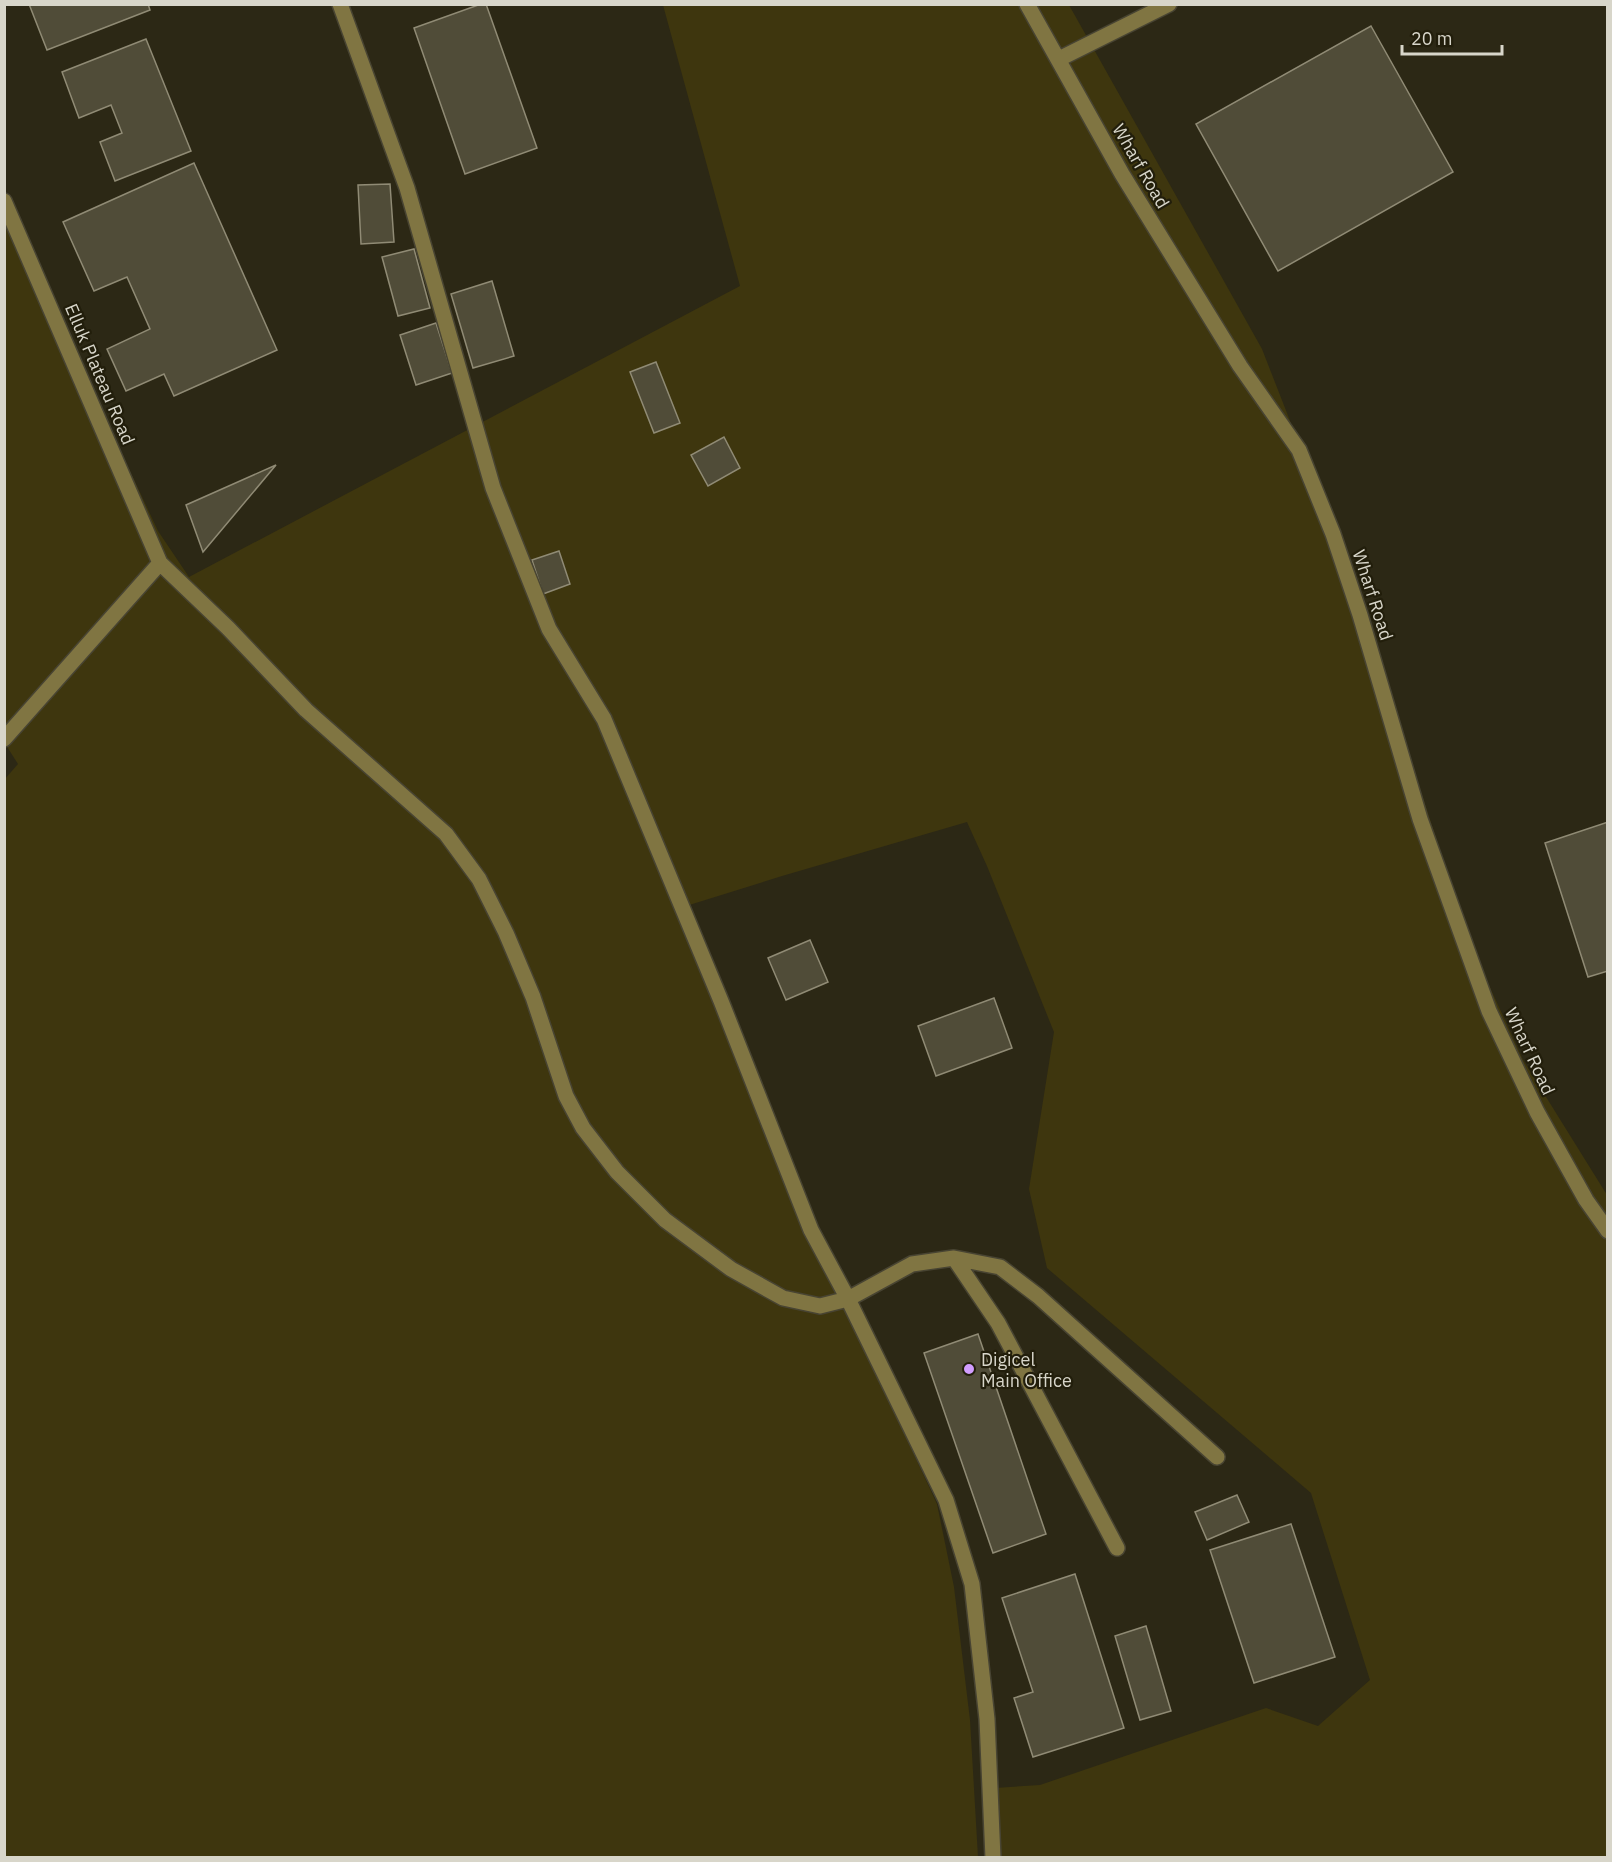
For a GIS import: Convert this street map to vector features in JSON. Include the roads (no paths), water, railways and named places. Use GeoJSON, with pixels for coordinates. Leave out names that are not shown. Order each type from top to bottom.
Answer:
{"type":"FeatureCollection","features":[{"type":"Feature","properties":{"kind":"street"},"geometry":{"type":"LineString","coordinates":[[340,4],[406,188],[493,488],[549,629],[604,719],[721,1000],[812,1230],[946,1500],[972,1584],[987,1719],[993,1857]]}},
{"type":"Feature","properties":{"kind":"street"},"geometry":{"type":"LineString","coordinates":[[1059,59],[1169,4]]}},
{"type":"Feature","properties":{"kind":"street","name":"Wharf Road"},"geometry":{"type":"LineString","coordinates":[[1032,6],[1122,174],[1240,366],[1299,450],[1347,574],[1420,819],[1489,1011],[1537,1112],[1586,1200],[1608,1231]]}},
{"type":"Feature","properties":{"kind":"street","name":"Elluk Plateau Road"},"geometry":{"type":"LineString","coordinates":[[4,201],[160,563]]}},
{"type":"Feature","properties":{"kind":"street"},"geometry":{"type":"LineString","coordinates":[[4,739],[160,563],[228,628],[306,710],[446,834],[479,879],[506,933],[533,998],[570,1104],[583,1128],[616,1172],[665,1220],[731,1269],[783,1298],[820,1306],[848,1299],[912,1264],[954,1258],[1000,1267],[1038,1296],[1216,1457]]}},
{"type":"Feature","properties":{"kind":"street"},"geometry":{"type":"LineString","coordinates":[[954,1258],[998,1323],[1118,1548]]}},
{"type":"Feature","properties":{"kind":"place","name":"Digicel Main Office"},"geometry":{"type":"Point","coordinates":[969,1369]}}]}
